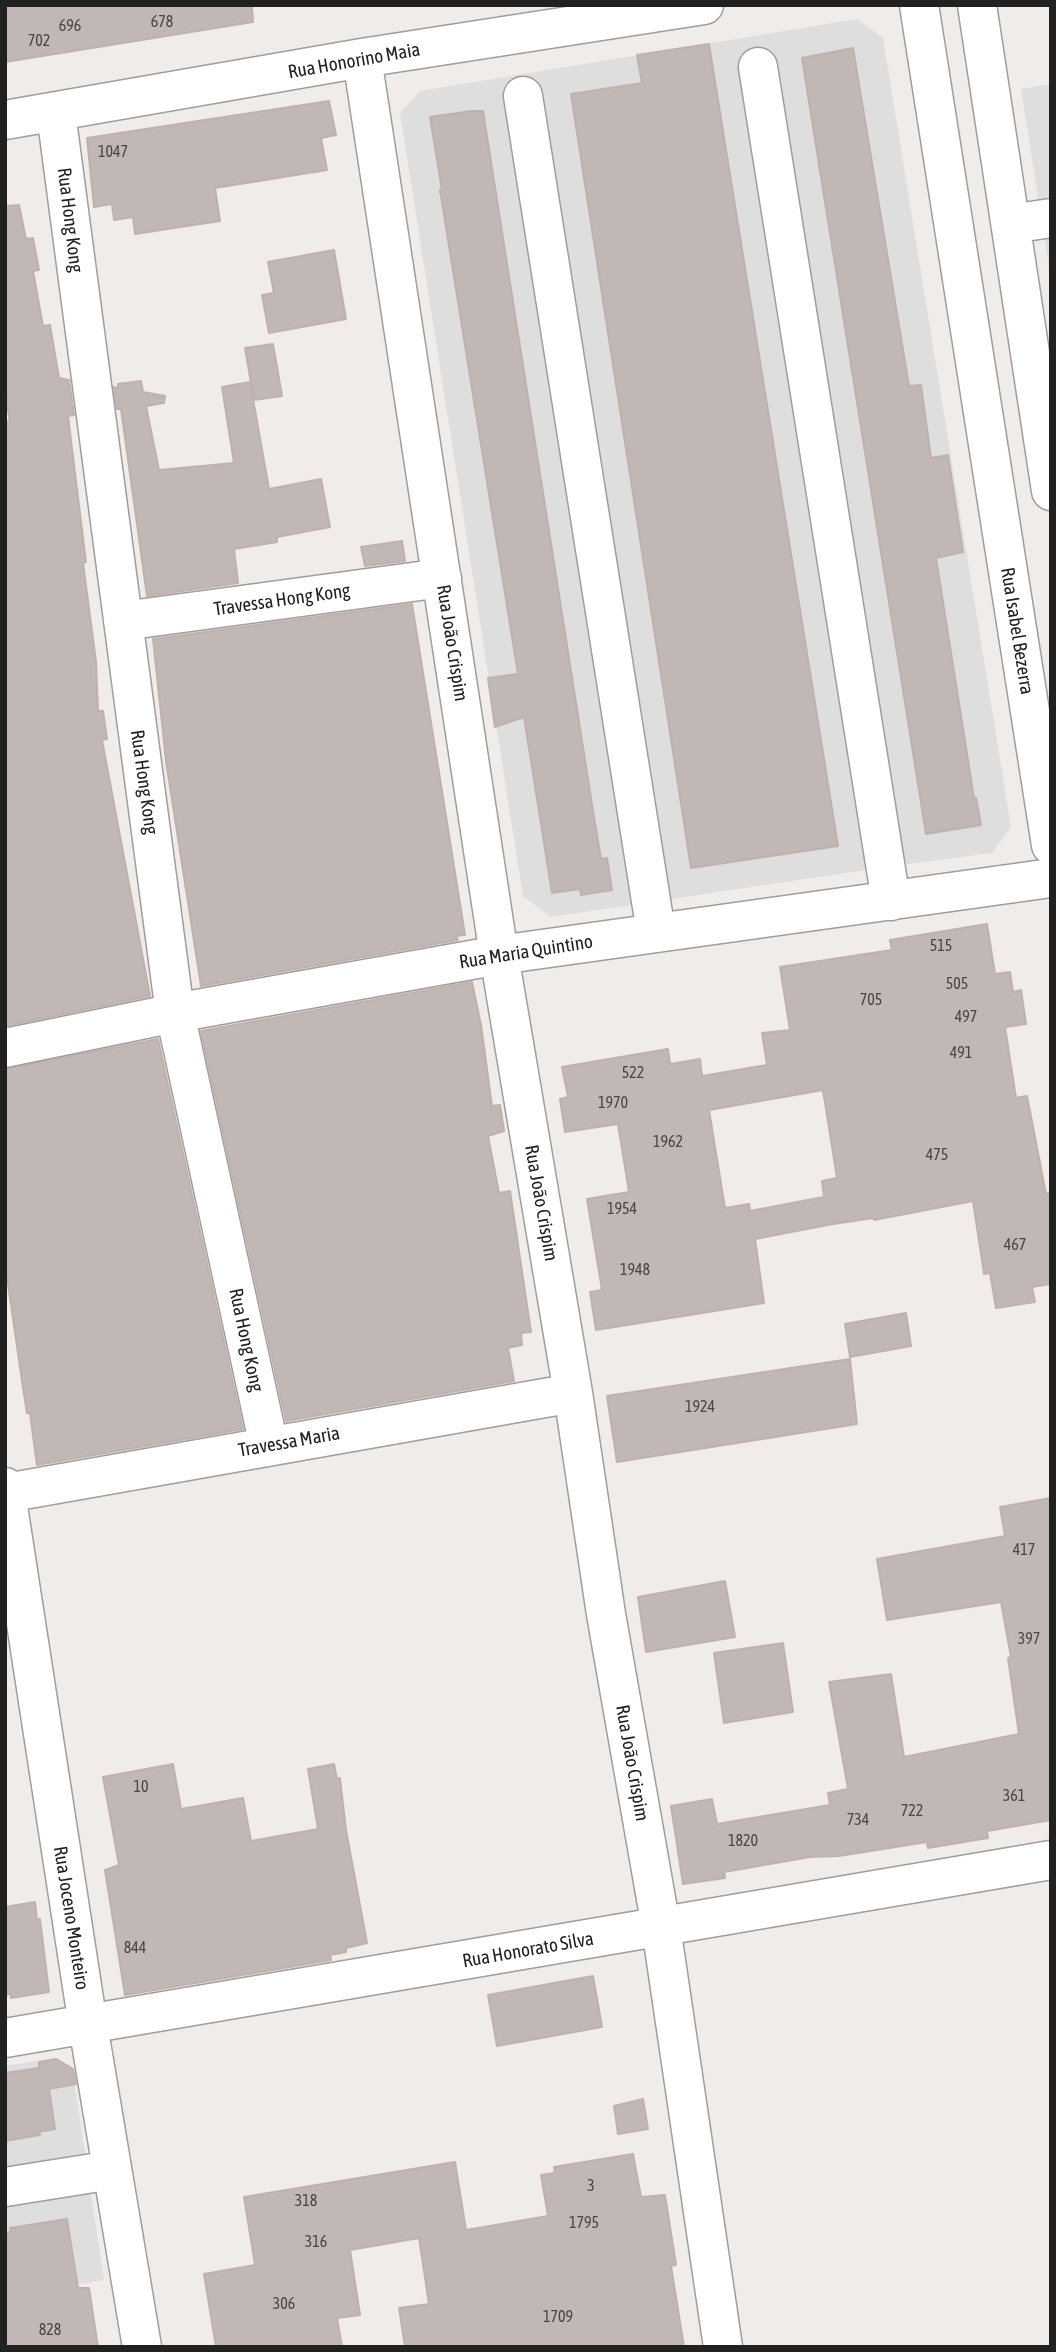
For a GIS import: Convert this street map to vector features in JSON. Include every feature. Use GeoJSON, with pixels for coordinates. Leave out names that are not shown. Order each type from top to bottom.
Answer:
{"type":"FeatureCollection","features":[{"type":"Feature","properties":{"kind":"street","name":"Rua Honorino Maia"},"geometry":{"type":"LineString","coordinates":[[5,120],[362,58],[704,5]]}},
{"type":"Feature","properties":{"kind":"street","name":"Rua Isabel Bezerra"},"geometry":{"type":"LineString","coordinates":[[919,5],[1051,845]]}},
{"type":"Feature","properties":{"kind":"street"},"geometry":{"type":"LineString","coordinates":[[977,5],[1051,491]]}},
{"type":"Feature","properties":{"kind":"street","name":"Rua João Crispim"},"geometry":{"type":"LineString","coordinates":[[362,58],[499,955],[573,1393],[606,1614],[662,1927],[723,2347]]}},
{"type":"Feature","properties":{"kind":"street"},"geometry":{"type":"LineString","coordinates":[[758,67],[891,901]]}},
{"type":"Feature","properties":{"kind":"street"},"geometry":{"type":"LineString","coordinates":[[523,96],[656,932]]}},
{"type":"Feature","properties":{"kind":"street","name":"Rua Hong Kong"},"geometry":{"type":"LineString","coordinates":[[56,113],[175,1013],[269,1446]]}},
{"type":"Feature","properties":{"kind":"street"},"geometry":{"type":"LineString","coordinates":[[1011,224],[1051,218]]}},
{"type":"Feature","properties":{"kind":"street"},"geometry":{"type":"LineString","coordinates":[[983,417],[1038,408]]}},
{"type":"Feature","properties":{"kind":"street","name":"Travessa Hong Kong"},"geometry":{"type":"LineString","coordinates":[[122,621],[442,578]]}},
{"type":"Feature","properties":{"kind":"street","name":"Rua Maria Quintino"},"geometry":{"type":"LineString","coordinates":[[5,1048],[175,1013],[499,955],[1051,878]]}},
{"type":"Feature","properties":{"kind":"street","name":"Travessa Maria"},"geometry":{"type":"LineString","coordinates":[[6,1493],[573,1393]]}},
{"type":"Feature","properties":{"kind":"street","name":"Rua Joceno Monteiro"},"geometry":{"type":"LineString","coordinates":[[5,1488],[88,2025],[142,2347]]}},
{"type":"Feature","properties":{"kind":"street","name":"Rua Honorato Silva"},"geometry":{"type":"LineString","coordinates":[[5,2038],[1051,1860]]}},
{"type":"Feature","properties":{"kind":"street"},"geometry":{"type":"LineString","coordinates":[[5,2187],[112,2170]]}},
{"type":"Feature","properties":{"kind":"shaded area"},"geometry":{"type":"Polygon","coordinates":[[[857,19],[883,38],[1011,827],[992,853],[551,917],[523,896],[400,113],[420,91],[857,19]]]}},
{"type":"Feature","properties":{"kind":"shaded area"},"geometry":{"type":"Polygon","coordinates":[[[1051,84],[1051,280],[1021,89],[1051,84]]]}},
{"type":"Feature","properties":{"kind":"shaded area"},"geometry":{"type":"Polygon","coordinates":[[[57,2058],[72,2067],[104,2280],[5,2296],[5,2066],[57,2058]]]}},
{"type":"Feature","properties":{"kind":"building"},"geometry":{"type":"Polygon","coordinates":[[[5,5],[252,5],[253,22],[5,62],[5,5]]]}},
{"type":"Feature","properties":{"kind":"building"},"geometry":{"type":"Polygon","coordinates":[[[709,44],[838,846],[691,868],[571,94],[642,83],[637,55],[709,44]]]}},
{"type":"Feature","properties":{"kind":"building"},"geometry":{"type":"Polygon","coordinates":[[[853,48],[909,386],[921,385],[931,458],[948,455],[963,552],[936,558],[974,798],[981,825],[926,834],[802,58],[853,48]]]}},
{"type":"Feature","properties":{"kind":"building"},"geometry":{"type":"Polygon","coordinates":[[[329,101],[336,135],[321,138],[327,170],[215,188],[220,221],[135,234],[133,217],[114,220],[112,204],[94,207],[87,138],[329,101]]]}},
{"type":"Feature","properties":{"kind":"building"},"geometry":{"type":"Polygon","coordinates":[[[483,111],[593,811],[601,859],[607,858],[612,890],[581,895],[580,889],[552,893],[524,717],[495,727],[488,678],[518,674],[430,117],[483,111]]]}},
{"type":"Feature","properties":{"kind":"building"},"geometry":{"type":"Polygon","coordinates":[[[19,205],[26,239],[33,238],[39,270],[33,271],[43,326],[50,325],[59,378],[69,380],[74,415],[68,416],[86,562],[83,563],[96,662],[98,711],[103,711],[107,739],[102,740],[150,996],[5,1026],[5,421],[10,422],[5,391],[5,206],[19,205]]]}},
{"type":"Feature","properties":{"kind":"building"},"geometry":{"type":"Polygon","coordinates":[[[334,250],[346,319],[269,333],[262,295],[274,293],[268,262],[334,250]]]}},
{"type":"Feature","properties":{"kind":"building"},"geometry":{"type":"Polygon","coordinates":[[[273,344],[282,396],[254,400],[245,348],[273,344]]]}},
{"type":"Feature","properties":{"kind":"building"},"geometry":{"type":"Polygon","coordinates":[[[141,381],[143,392],[165,396],[164,403],[146,406],[159,470],[234,463],[222,387],[250,382],[269,489],[321,479],[330,527],[277,537],[277,542],[234,549],[238,583],[147,596],[121,409],[117,409],[114,387],[141,381]]]}},
{"type":"Feature","properties":{"kind":"building"},"geometry":{"type":"Polygon","coordinates":[[[402,541],[405,561],[365,566],[361,547],[402,541]]]}},
{"type":"Feature","properties":{"kind":"building"},"geometry":{"type":"Polygon","coordinates":[[[412,604],[465,935],[456,936],[458,940],[201,986],[166,761],[153,639],[412,604]]]}},
{"type":"Feature","properties":{"kind":"building"},"geometry":{"type":"Polygon","coordinates":[[[987,924],[995,974],[1010,972],[1013,992],[1021,990],[1026,1024],[1005,1027],[1016,1098],[1027,1096],[1046,1194],[1051,1193],[1051,1284],[1032,1287],[1035,1302],[996,1308],[990,1273],[984,1274],[973,1201],[755,1239],[764,1303],[596,1330],[590,1292],[602,1290],[587,1199],[629,1192],[618,1124],[565,1132],[560,1099],[568,1097],[562,1067],[668,1049],[670,1064],[700,1059],[702,1076],[767,1065],[762,1033],[790,1030],[780,967],[892,950],[890,940],[987,924]],[[823,1090],[709,1110],[725,1208],[749,1204],[750,1211],[824,1197],[822,1181],[837,1178],[823,1090]]]}},
{"type":"Feature","properties":{"kind":"building"},"geometry":{"type":"Polygon","coordinates":[[[472,982],[492,1106],[500,1105],[504,1131],[488,1136],[499,1193],[510,1191],[531,1332],[521,1333],[522,1345],[508,1348],[514,1381],[286,1421],[201,1031],[472,982]]]}},
{"type":"Feature","properties":{"kind":"building"},"geometry":{"type":"Polygon","coordinates":[[[158,1039],[243,1429],[37,1465],[5,1263],[5,1069],[158,1039]]]}},
{"type":"Feature","properties":{"kind":"building"},"geometry":{"type":"Polygon","coordinates":[[[906,1313],[911,1346],[850,1357],[845,1324],[906,1313]]]}},
{"type":"Feature","properties":{"kind":"building"},"geometry":{"type":"Polygon","coordinates":[[[850,1359],[857,1424],[617,1462],[607,1396],[850,1359]]]}},
{"type":"Feature","properties":{"kind":"building"},"geometry":{"type":"Polygon","coordinates":[[[1051,1498],[1051,1820],[987,1831],[988,1838],[928,1848],[927,1842],[839,1856],[810,1857],[724,1872],[725,1878],[683,1884],[671,1806],[712,1799],[717,1824],[830,1805],[828,1793],[848,1789],[829,1682],[891,1674],[904,1757],[1019,1734],[1008,1658],[1011,1657],[1001,1602],[887,1620],[877,1559],[1005,1536],[1000,1507],[1051,1498]]]}},
{"type":"Feature","properties":{"kind":"building"},"geometry":{"type":"Polygon","coordinates":[[[725,1581],[735,1637],[646,1652],[638,1597],[725,1581]]]}},
{"type":"Feature","properties":{"kind":"building"},"geometry":{"type":"Polygon","coordinates":[[[783,1643],[793,1712],[724,1723],[714,1653],[783,1643]]]}},
{"type":"Feature","properties":{"kind":"building"},"geometry":{"type":"Polygon","coordinates":[[[173,1764],[181,1809],[243,1798],[251,1841],[318,1829],[308,1769],[334,1764],[337,1779],[340,1778],[346,1830],[367,1943],[330,1955],[331,1960],[125,1995],[105,1870],[119,1865],[103,1777],[173,1764]]]}},
{"type":"Feature","properties":{"kind":"building"},"geometry":{"type":"Polygon","coordinates":[[[35,1902],[37,1920],[40,1919],[49,1992],[11,1998],[11,1994],[5,1995],[5,1907],[35,1902]]]}},
{"type":"Feature","properties":{"kind":"building"},"geometry":{"type":"Polygon","coordinates":[[[593,1976],[602,2027],[497,2046],[488,1995],[593,1976]]]}},
{"type":"Feature","properties":{"kind":"building"},"geometry":{"type":"Polygon","coordinates":[[[56,2059],[73,2069],[76,2084],[49,2089],[55,2129],[39,2132],[40,2135],[5,2141],[5,2073],[39,2068],[39,2062],[56,2059]]]}},
{"type":"Feature","properties":{"kind":"building"},"geometry":{"type":"Polygon","coordinates":[[[643,2099],[648,2129],[618,2134],[614,2106],[643,2099]]]}},
{"type":"Feature","properties":{"kind":"building"},"geometry":{"type":"Polygon","coordinates":[[[633,2154],[641,2197],[665,2195],[676,2265],[671,2266],[684,2347],[405,2347],[399,2308],[429,2304],[419,2238],[350,2250],[360,2315],[337,2318],[342,2347],[216,2347],[204,2274],[255,2265],[244,2197],[455,2162],[466,2230],[548,2216],[541,2175],[555,2173],[554,2167],[633,2154]]]}},
{"type":"Feature","properties":{"kind":"building"},"geometry":{"type":"Polygon","coordinates":[[[67,2219],[78,2288],[89,2288],[98,2347],[5,2347],[5,2233],[11,2232],[10,2228],[67,2219]]]}}]}
